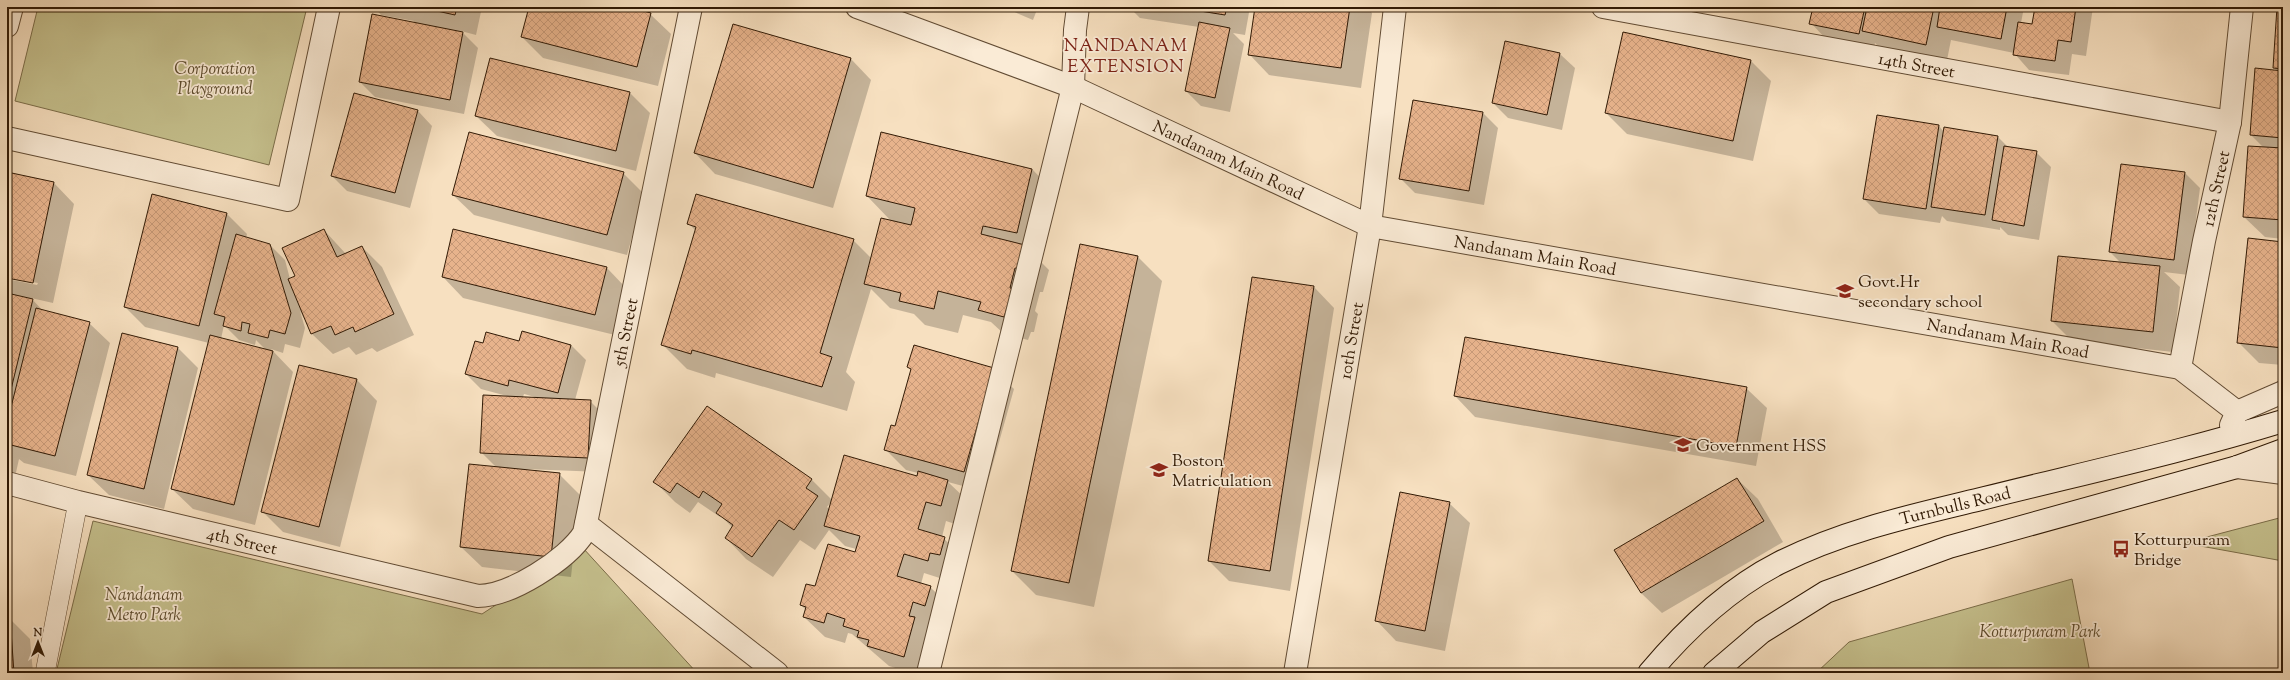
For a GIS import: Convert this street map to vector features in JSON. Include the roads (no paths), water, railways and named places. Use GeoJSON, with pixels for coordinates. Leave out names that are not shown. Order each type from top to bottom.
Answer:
{"type":"FeatureCollection","features":[{"type":"Feature","properties":{"kind":"street"},"geometry":{"type":"LineString","coordinates":[[7,26],[12,7]]}},
{"type":"Feature","properties":{"kind":"street"},"geometry":{"type":"LineString","coordinates":[[7,138],[288,200],[328,7]]}},
{"type":"Feature","properties":{"kind":"street","name":"5th Street"},"geometry":{"type":"LineString","coordinates":[[478,596],[500,593],[521,585],[574,547],[584,533],[691,7]]}},
{"type":"Feature","properties":{"kind":"street","name":"Nandanam Main Road"},"geometry":{"type":"LineString","coordinates":[[857,7],[1073,88],[1370,226],[2180,368],[2237,412]]}},
{"type":"Feature","properties":{"kind":"street"},"geometry":{"type":"LineString","coordinates":[[928,673],[1073,88],[1075,30],[1078,7]]}},
{"type":"Feature","properties":{"kind":"street","name":"10th Street"},"geometry":{"type":"LineString","coordinates":[[1295,673],[1370,226],[1395,7]]}},
{"type":"Feature","properties":{"kind":"street","name":"14th Street"},"geometry":{"type":"LineString","coordinates":[[1603,7],[2230,122]]}},
{"type":"Feature","properties":{"kind":"street","name":"12th Street"},"geometry":{"type":"LineString","coordinates":[[2180,368],[2204,241],[2230,122],[2242,7]]}},
{"type":"Feature","properties":{"kind":"street"},"geometry":{"type":"LineString","coordinates":[[2225,439],[2237,412],[2283,392]]}},
{"type":"Feature","properties":{"kind":"street","name":"Turnbulls Road"},"geometry":{"type":"LineString","coordinates":[[1650,673],[1702,616],[1722,599],[1778,564],[1814,547],[1879,524],[2225,439],[2283,421]]}},
{"type":"Feature","properties":{"kind":"street"},"geometry":{"type":"LineString","coordinates":[[1714,673],[1762,632],[1798,608],[1834,589],[1949,547],[2237,467],[2283,450]]}},
{"type":"Feature","properties":{"kind":"street"},"geometry":{"type":"LineString","coordinates":[[2237,467],[2283,473]]}},
{"type":"Feature","properties":{"kind":"street","name":"4th Street"},"geometry":{"type":"LineString","coordinates":[[7,483],[78,502],[478,596]]}},
{"type":"Feature","properties":{"kind":"street"},"geometry":{"type":"LineString","coordinates":[[586,524],[777,673]]}},
{"type":"Feature","properties":{"kind":"lane"},"geometry":{"type":"LineString","coordinates":[[46,673],[78,502]]}},
{"type":"Feature","properties":{"kind":"place","name":"Govt.Hr secondary school"},"geometry":{"type":"Point","coordinates":[1845,291]}},
{"type":"Feature","properties":{"kind":"place","name":"Government HSS"},"geometry":{"type":"Point","coordinates":[1683,445]}},
{"type":"Feature","properties":{"kind":"place","name":"Boston Matriculation"},"geometry":{"type":"Point","coordinates":[1159,470]}},
{"type":"Feature","properties":{"kind":"place","name":"Kotturpuram Bridge"},"geometry":{"type":"Point","coordinates":[2121,549]}},
{"type":"Feature","properties":{"kind":"district","name":"NANDANAM EXTENSION"},"geometry":{"type":"Point","coordinates":[1126,55]}},
{"type":"Feature","properties":{"kind":"park label","name":"Corporation Playground"},"geometry":{"type":"Point","coordinates":[215,78]}},
{"type":"Feature","properties":{"kind":"park label","name":"Nandanam Metro Park"},"geometry":{"type":"Point","coordinates":[144,604]}},
{"type":"Feature","properties":{"kind":"park label","name":"Kotturpuram Park"},"geometry":{"type":"Point","coordinates":[2040,631]}}]}
